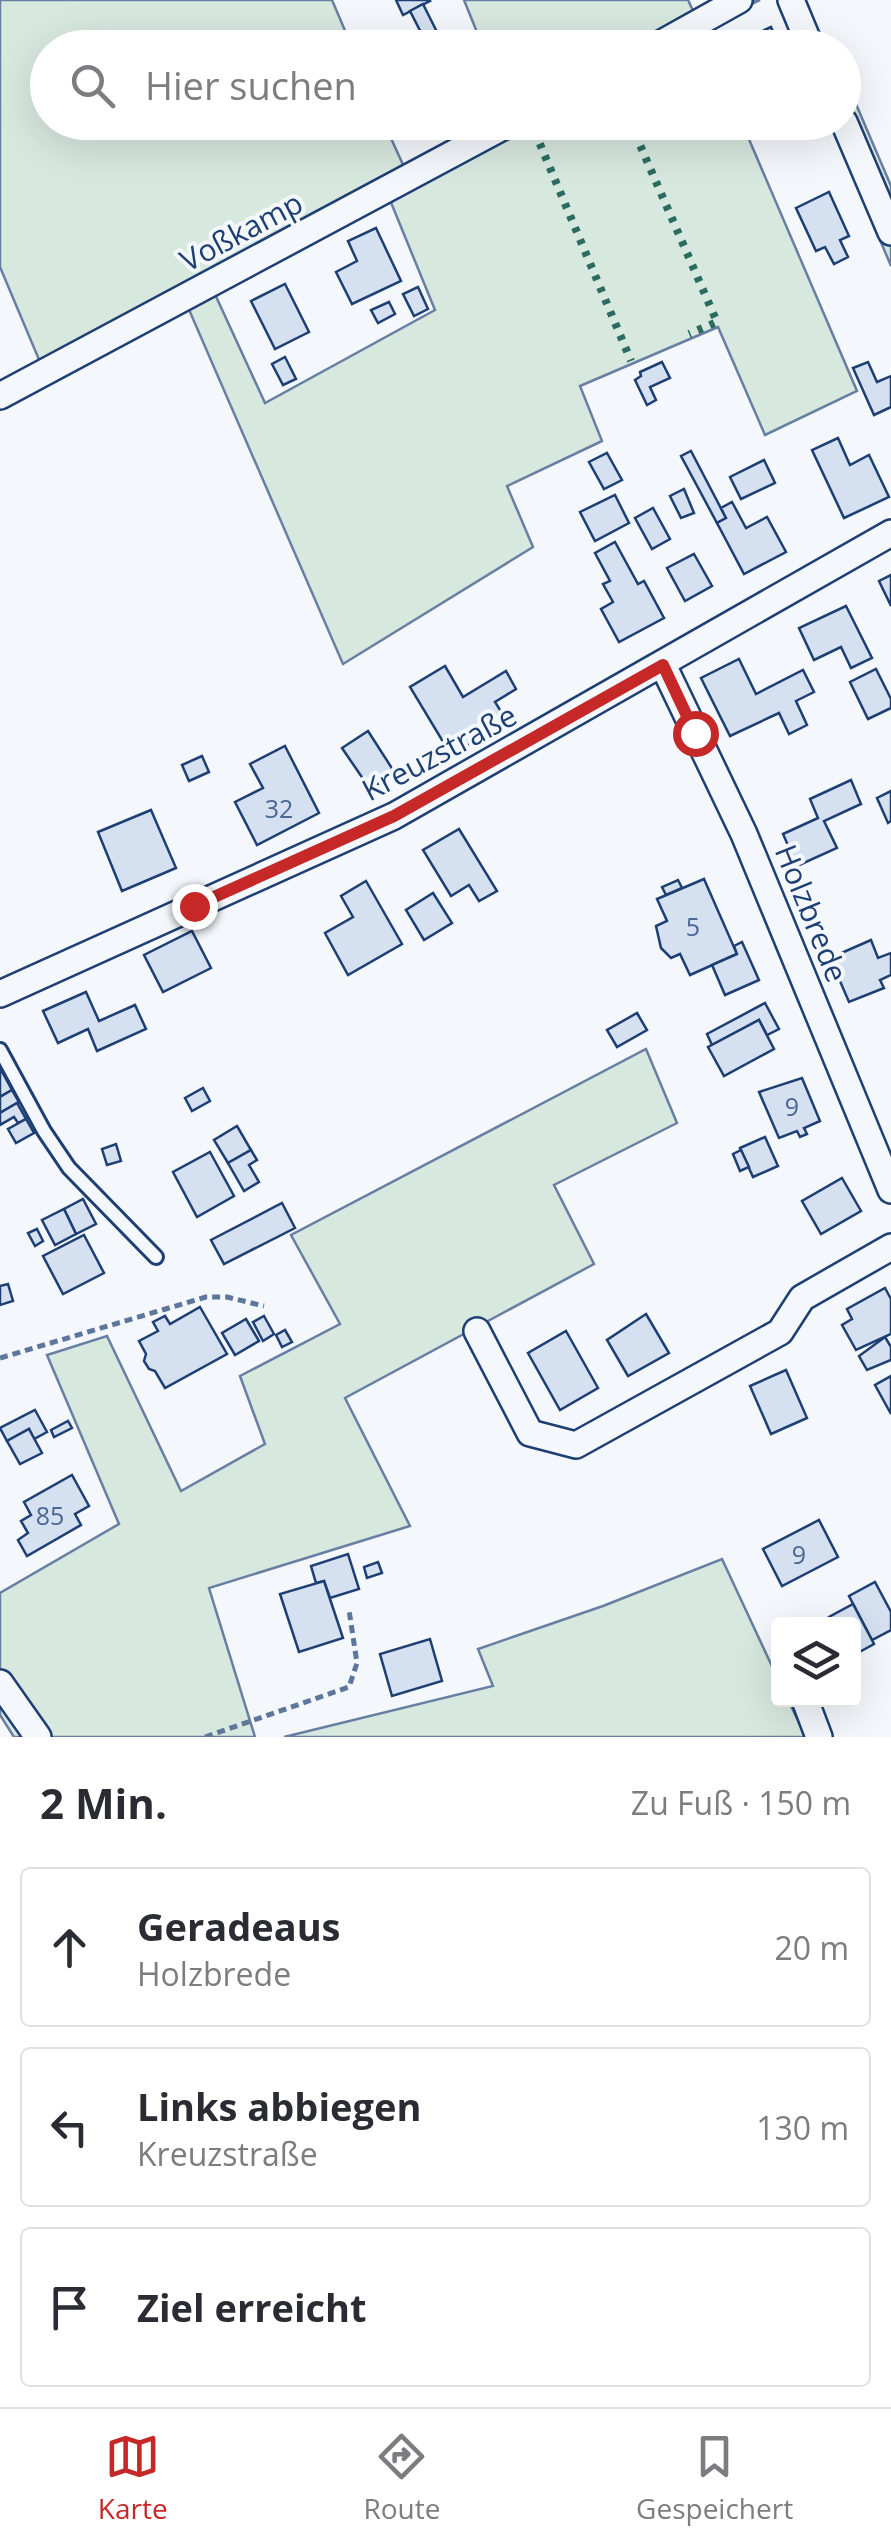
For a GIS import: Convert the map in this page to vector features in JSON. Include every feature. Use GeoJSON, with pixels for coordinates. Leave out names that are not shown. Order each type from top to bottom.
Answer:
{"type":"FeatureCollection","features":[{"type":"Feature","properties":{"kind":"street"},"geometry":{"type":"LineString","coordinates":[[685,30],[739,0]]}},
{"type":"Feature","properties":{"kind":"street"},"geometry":{"type":"LineString","coordinates":[[791,0],[804,30]]}},
{"type":"Feature","properties":{"kind":"street","name":"Voßkamp"},"geometry":{"type":"LineString","coordinates":[[0,396],[478,140]]}},
{"type":"Feature","properties":{"kind":"street"},"geometry":{"type":"LineString","coordinates":[[852,140],[891,232]]}},
{"type":"Feature","properties":{"kind":"street","name":"Kreuzstraße"},"geometry":{"type":"LineString","coordinates":[[0,994],[394,816],[891,533]]}},
{"type":"Feature","properties":{"kind":"street","name":"Holzbrede"},"geometry":{"type":"LineString","coordinates":[[663,665],[744,834],[891,1190]]}},
{"type":"Feature","properties":{"kind":"street"},"geometry":{"type":"LineString","coordinates":[[477,1332],[530,1433],[576,1445],[780,1332],[802,1298],[891,1247]]}},
{"type":"Feature","properties":{"kind":"street"},"geometry":{"type":"LineString","coordinates":[[0,1683],[38,1737]]}},
{"type":"Feature","properties":{"kind":"street"},"geometry":{"type":"LineString","coordinates":[[808,1707],[819,1737]]}},
{"type":"Feature","properties":{"kind":"lane"},"geometry":{"type":"LineString","coordinates":[[0,1050],[69,1168],[156,1257]]}},
{"type":"Feature","properties":{"kind":"path"},"geometry":{"type":"LineString","coordinates":[[0,1358],[206,1297],[227,1297],[264,1306]]}},
{"type":"Feature","properties":{"kind":"path"},"geometry":{"type":"LineString","coordinates":[[206,1737],[348,1687],[357,1664],[349,1610]]}},
{"type":"Feature","properties":{"kind":"shaded area"},"geometry":{"type":"Polygon","coordinates":[[[0,0],[332,0],[345,30],[30,30],[30,140],[392,140],[405,169],[462,140],[749,140],[857,391],[765,435],[718,327],[580,386],[602,441],[507,486],[533,547],[343,664],[187,305],[40,362],[0,267],[0,0]],[[390,200],[214,292],[265,403],[435,310],[390,200]]]}},
{"type":"Feature","properties":{"kind":"shaded area"},"geometry":{"type":"Polygon","coordinates":[[[464,0],[688,0],[695,15],[720,0],[760,0],[702,27],[703,30],[476,30],[464,0]]]}},
{"type":"Feature","properties":{"kind":"shaded area"},"geometry":{"type":"Polygon","coordinates":[[[861,116],[891,186],[891,266],[838,140],[861,140],[861,116]]]}},
{"type":"Feature","properties":{"kind":"shaded area"},"geometry":{"type":"Polygon","coordinates":[[[646,1049],[677,1123],[554,1185],[594,1264],[345,1398],[410,1526],[209,1588],[255,1737],[14,1737],[0,1715],[0,1593],[119,1524],[47,1355],[107,1336],[181,1491],[265,1444],[240,1376],[340,1324],[291,1235],[646,1049]]]}},
{"type":"Feature","properties":{"kind":"shaded area"},"geometry":{"type":"Polygon","coordinates":[[[722,1559],[771,1664],[771,1707],[791,1707],[806,1737],[284,1737],[493,1686],[478,1649],[722,1559]]]}},
{"type":"Feature","properties":{"kind":"building"},"geometry":{"type":"Polygon","coordinates":[[[396,0],[429,0],[430,1],[403,15],[396,0]]]}},
{"type":"Feature","properties":{"kind":"building"},"geometry":{"type":"Polygon","coordinates":[[[423,4],[436,30],[420,30],[410,11],[423,4]]]}},
{"type":"Feature","properties":{"kind":"building"},"geometry":{"type":"Polygon","coordinates":[[[829,192],[849,236],[840,240],[848,257],[834,264],[825,247],[816,251],[796,208],[829,192]]]}},
{"type":"Feature","properties":{"kind":"building"},"geometry":{"type":"Polygon","coordinates":[[[376,228],[401,281],[352,304],[336,272],[357,261],[348,241],[376,228]]]}},
{"type":"Feature","properties":{"kind":"building"},"geometry":{"type":"Polygon","coordinates":[[[285,284],[309,332],[275,349],[251,301],[285,284]]]}},
{"type":"Feature","properties":{"kind":"building"},"geometry":{"type":"Polygon","coordinates":[[[418,287],[428,309],[414,316],[403,294],[418,287]]]}},
{"type":"Feature","properties":{"kind":"building"},"geometry":{"type":"Polygon","coordinates":[[[389,302],[395,314],[378,323],[371,310],[389,302]]]}},
{"type":"Feature","properties":{"kind":"building"},"geometry":{"type":"Polygon","coordinates":[[[285,357],[296,379],[283,385],[272,364],[285,357]]]}},
{"type":"Feature","properties":{"kind":"building"},"geometry":{"type":"Polygon","coordinates":[[[662,362],[670,378],[650,387],[656,400],[647,405],[635,380],[640,372],[662,362]]]}},
{"type":"Feature","properties":{"kind":"building"},"geometry":{"type":"Polygon","coordinates":[[[868,362],[877,382],[891,376],[891,407],[874,415],[853,368],[868,362]]]}},
{"type":"Feature","properties":{"kind":"building"},"geometry":{"type":"Polygon","coordinates":[[[838,438],[850,465],[869,455],[889,497],[844,518],[812,450],[838,438]]]}},
{"type":"Feature","properties":{"kind":"building"},"geometry":{"type":"Polygon","coordinates":[[[691,451],[726,518],[717,523],[681,456],[691,451]]]}},
{"type":"Feature","properties":{"kind":"building"},"geometry":{"type":"Polygon","coordinates":[[[607,453],[622,480],[604,489],[589,462],[607,453]]]}},
{"type":"Feature","properties":{"kind":"building"},"geometry":{"type":"Polygon","coordinates":[[[764,460],[775,483],[741,499],[730,477],[764,460]]]}},
{"type":"Feature","properties":{"kind":"building"},"geometry":{"type":"Polygon","coordinates":[[[684,489],[694,513],[681,518],[670,496],[684,489]]]}},
{"type":"Feature","properties":{"kind":"building"},"geometry":{"type":"Polygon","coordinates":[[[615,495],[629,523],[595,541],[580,512],[615,495]]]}},
{"type":"Feature","properties":{"kind":"building"},"geometry":{"type":"Polygon","coordinates":[[[732,502],[746,528],[767,517],[786,552],[744,574],[717,523],[726,518],[721,508],[732,502]]]}},
{"type":"Feature","properties":{"kind":"building"},"geometry":{"type":"Polygon","coordinates":[[[653,508],[670,539],[652,549],[635,518],[653,508]]]}},
{"type":"Feature","properties":{"kind":"building"},"geometry":{"type":"Polygon","coordinates":[[[615,542],[638,584],[644,581],[664,618],[619,642],[601,609],[613,602],[603,584],[610,581],[595,553],[615,542]]]}},
{"type":"Feature","properties":{"kind":"building"},"geometry":{"type":"Polygon","coordinates":[[[694,554],[712,586],[685,601],[667,568],[694,554]]]}},
{"type":"Feature","properties":{"kind":"building"},"geometry":{"type":"Polygon","coordinates":[[[891,575],[891,606],[879,581],[891,575]]]}},
{"type":"Feature","properties":{"kind":"building"},"geometry":{"type":"Polygon","coordinates":[[[846,606],[872,658],[851,668],[841,647],[814,660],[799,628],[846,606]]]}},
{"type":"Feature","properties":{"kind":"building"},"geometry":{"type":"Polygon","coordinates":[[[739,659],[756,694],[803,670],[814,692],[796,701],[807,725],[789,734],[779,713],[730,736],[701,678],[739,659]]]}},
{"type":"Feature","properties":{"kind":"building"},"geometry":{"type":"Polygon","coordinates":[[[445,666],[463,697],[506,671],[516,689],[495,702],[507,721],[451,755],[410,687],[445,666]]]}},
{"type":"Feature","properties":{"kind":"building"},"geometry":{"type":"Polygon","coordinates":[[[876,669],[891,699],[891,708],[868,719],[850,682],[876,669]]]}},
{"type":"Feature","properties":{"kind":"building"},"geometry":{"type":"Polygon","coordinates":[[[368,731],[395,773],[370,789],[342,748],[368,731]]]}},
{"type":"Feature","properties":{"kind":"building"},"geometry":{"type":"Polygon","coordinates":[[[285,746],[319,813],[257,845],[235,802],[263,788],[250,764],[285,746]]]}},
{"type":"Feature","properties":{"kind":"building"},"geometry":{"type":"Polygon","coordinates":[[[202,756],[209,772],[189,781],[182,765],[202,756]]]}},
{"type":"Feature","properties":{"kind":"building"},"geometry":{"type":"Polygon","coordinates":[[[851,780],[861,804],[824,821],[837,848],[797,866],[783,834],[818,818],[810,799],[851,780]]]}},
{"type":"Feature","properties":{"kind":"building"},"geometry":{"type":"Polygon","coordinates":[[[891,791],[891,821],[888,823],[877,798],[891,791]]]}},
{"type":"Feature","properties":{"kind":"building"},"geometry":{"type":"Polygon","coordinates":[[[151,810],[176,868],[122,891],[98,832],[151,810]]]}},
{"type":"Feature","properties":{"kind":"building"},"geometry":{"type":"Polygon","coordinates":[[[459,829],[497,891],[479,901],[469,885],[451,896],[423,850],[459,829]]]}},
{"type":"Feature","properties":{"kind":"building"},"geometry":{"type":"Polygon","coordinates":[[[704,879],[737,954],[690,975],[680,954],[671,958],[661,948],[656,926],[667,921],[657,899],[704,879]]]}},
{"type":"Feature","properties":{"kind":"building"},"geometry":{"type":"Polygon","coordinates":[[[678,880],[682,888],[666,895],[662,887],[678,880]]]}},
{"type":"Feature","properties":{"kind":"building"},"geometry":{"type":"Polygon","coordinates":[[[366,881],[402,944],[348,975],[325,933],[353,917],[341,896],[366,881]]]}},
{"type":"Feature","properties":{"kind":"building"},"geometry":{"type":"Polygon","coordinates":[[[433,893],[452,923],[424,940],[406,910],[433,893]]]}},
{"type":"Feature","properties":{"kind":"building"},"geometry":{"type":"Polygon","coordinates":[[[192,931],[211,968],[163,992],[144,955],[192,931]]]}},
{"type":"Feature","properties":{"kind":"building"},"geometry":{"type":"Polygon","coordinates":[[[871,940],[878,958],[891,953],[891,975],[880,980],[884,988],[849,1002],[830,958],[871,940]]]}},
{"type":"Feature","properties":{"kind":"building"},"geometry":{"type":"Polygon","coordinates":[[[742,942],[759,980],[725,995],[712,965],[737,954],[734,946],[742,942]]]}},
{"type":"Feature","properties":{"kind":"building"},"geometry":{"type":"Polygon","coordinates":[[[86,992],[99,1021],[135,1005],[146,1029],[97,1051],[88,1029],[58,1043],[43,1011],[86,992]]]}},
{"type":"Feature","properties":{"kind":"building"},"geometry":{"type":"Polygon","coordinates":[[[765,1003],[779,1029],[767,1035],[759,1020],[712,1045],[707,1034],[765,1003]]]}},
{"type":"Feature","properties":{"kind":"building"},"geometry":{"type":"Polygon","coordinates":[[[637,1013],[647,1030],[617,1047],[607,1030],[637,1013]]]}},
{"type":"Feature","properties":{"kind":"building"},"geometry":{"type":"Polygon","coordinates":[[[759,1020],[774,1049],[724,1076],[708,1047],[759,1020]]]}},
{"type":"Feature","properties":{"kind":"building"},"geometry":{"type":"Polygon","coordinates":[[[0,1068],[12,1090],[0,1097],[0,1068]]]}},
{"type":"Feature","properties":{"kind":"building"},"geometry":{"type":"Polygon","coordinates":[[[802,1078],[820,1121],[804,1128],[807,1134],[800,1137],[797,1131],[779,1138],[759,1092],[802,1078]]]}},
{"type":"Feature","properties":{"kind":"building"},"geometry":{"type":"Polygon","coordinates":[[[203,1088],[210,1101],[192,1111],[185,1098],[203,1088]]]}},
{"type":"Feature","properties":{"kind":"building"},"geometry":{"type":"Polygon","coordinates":[[[12,1090],[19,1102],[0,1113],[0,1097],[12,1090]]]}},
{"type":"Feature","properties":{"kind":"building"},"geometry":{"type":"Polygon","coordinates":[[[17,1103],[26,1119],[18,1123],[14,1117],[0,1125],[0,1113],[17,1103]]]}},
{"type":"Feature","properties":{"kind":"building"},"geometry":{"type":"Polygon","coordinates":[[[26,1119],[34,1133],[16,1143],[8,1129],[26,1119]]]}},
{"type":"Feature","properties":{"kind":"building"},"geometry":{"type":"Polygon","coordinates":[[[237,1126],[251,1150],[228,1163],[214,1140],[237,1126]]]}},
{"type":"Feature","properties":{"kind":"building"},"geometry":{"type":"Polygon","coordinates":[[[765,1137],[778,1166],[753,1177],[740,1148],[765,1137]]]}},
{"type":"Feature","properties":{"kind":"building"},"geometry":{"type":"Polygon","coordinates":[[[116,1144],[121,1161],[107,1165],[102,1149],[116,1144]]]}},
{"type":"Feature","properties":{"kind":"building"},"geometry":{"type":"Polygon","coordinates":[[[251,1150],[257,1160],[249,1165],[259,1182],[244,1191],[228,1163],[251,1150]]]}},
{"type":"Feature","properties":{"kind":"building"},"geometry":{"type":"Polygon","coordinates":[[[741,1150],[749,1167],[740,1171],[733,1154],[741,1150]]]}},
{"type":"Feature","properties":{"kind":"building"},"geometry":{"type":"Polygon","coordinates":[[[210,1152],[234,1196],[197,1217],[173,1172],[210,1152]]]}},
{"type":"Feature","properties":{"kind":"building"},"geometry":{"type":"Polygon","coordinates":[[[842,1178],[861,1211],[821,1234],[802,1201],[842,1178]]]}},
{"type":"Feature","properties":{"kind":"building"},"geometry":{"type":"Polygon","coordinates":[[[83,1199],[96,1224],[76,1234],[64,1209],[83,1199]]]}},
{"type":"Feature","properties":{"kind":"building"},"geometry":{"type":"Polygon","coordinates":[[[282,1203],[295,1228],[224,1264],[211,1240],[282,1203]]]}},
{"type":"Feature","properties":{"kind":"building"},"geometry":{"type":"Polygon","coordinates":[[[64,1209],[76,1234],[55,1245],[42,1220],[64,1209]]]}},
{"type":"Feature","properties":{"kind":"building"},"geometry":{"type":"Polygon","coordinates":[[[37,1229],[43,1241],[35,1246],[28,1233],[37,1229]]]}},
{"type":"Feature","properties":{"kind":"building"},"geometry":{"type":"Polygon","coordinates":[[[84,1235],[104,1273],[63,1294],[43,1256],[84,1235]]]}},
{"type":"Feature","properties":{"kind":"building"},"geometry":{"type":"Polygon","coordinates":[[[8,1284],[13,1301],[0,1305],[0,1286],[8,1284]]]}},
{"type":"Feature","properties":{"kind":"building"},"geometry":{"type":"Polygon","coordinates":[[[885,1288],[891,1299],[891,1334],[856,1350],[842,1325],[852,1319],[847,1309],[885,1288]]]}},
{"type":"Feature","properties":{"kind":"building"},"geometry":{"type":"Polygon","coordinates":[[[200,1307],[227,1354],[165,1388],[144,1361],[146,1354],[139,1341],[158,1331],[153,1322],[165,1316],[170,1324],[200,1307]]]}},
{"type":"Feature","properties":{"kind":"building"},"geometry":{"type":"Polygon","coordinates":[[[646,1314],[669,1353],[628,1376],[607,1340],[646,1314]]]}},
{"type":"Feature","properties":{"kind":"building"},"geometry":{"type":"Polygon","coordinates":[[[264,1316],[274,1334],[263,1341],[253,1322],[264,1316]]]}},
{"type":"Feature","properties":{"kind":"building"},"geometry":{"type":"Polygon","coordinates":[[[246,1319],[259,1341],[235,1355],[222,1333],[246,1319]]]}},
{"type":"Feature","properties":{"kind":"building"},"geometry":{"type":"Polygon","coordinates":[[[285,1330],[292,1342],[282,1347],[276,1335],[285,1330]]]}},
{"type":"Feature","properties":{"kind":"building"},"geometry":{"type":"Polygon","coordinates":[[[566,1331],[598,1388],[560,1410],[528,1353],[566,1331]]]}},
{"type":"Feature","properties":{"kind":"building"},"geometry":{"type":"Polygon","coordinates":[[[885,1337],[891,1347],[891,1360],[867,1370],[859,1356],[885,1337]]]}},
{"type":"Feature","properties":{"kind":"building"},"geometry":{"type":"Polygon","coordinates":[[[786,1370],[807,1418],[771,1434],[750,1386],[786,1370]]]}},
{"type":"Feature","properties":{"kind":"building"},"geometry":{"type":"Polygon","coordinates":[[[891,1376],[891,1414],[875,1385],[891,1376]]]}},
{"type":"Feature","properties":{"kind":"building"},"geometry":{"type":"Polygon","coordinates":[[[35,1410],[47,1432],[34,1439],[29,1429],[7,1441],[0,1428],[35,1410]]]}},
{"type":"Feature","properties":{"kind":"building"},"geometry":{"type":"Polygon","coordinates":[[[68,1421],[72,1428],[54,1437],[51,1430],[68,1421]]]}},
{"type":"Feature","properties":{"kind":"building"},"geometry":{"type":"Polygon","coordinates":[[[29,1429],[42,1453],[20,1464],[7,1441],[29,1429]]]}},
{"type":"Feature","properties":{"kind":"building"},"geometry":{"type":"Polygon","coordinates":[[[72,1475],[89,1506],[75,1514],[81,1525],[27,1556],[18,1540],[28,1533],[21,1521],[31,1515],[24,1502],[72,1475]]]}},
{"type":"Feature","properties":{"kind":"building"},"geometry":{"type":"Polygon","coordinates":[[[819,1520],[838,1557],[782,1586],[763,1549],[819,1520]]]}},
{"type":"Feature","properties":{"kind":"building"},"geometry":{"type":"Polygon","coordinates":[[[348,1554],[359,1589],[330,1598],[324,1581],[316,1583],[311,1566],[348,1554]]]}},
{"type":"Feature","properties":{"kind":"building"},"geometry":{"type":"Polygon","coordinates":[[[378,1562],[382,1573],[367,1578],[364,1567],[378,1562]]]}},
{"type":"Feature","properties":{"kind":"building"},"geometry":{"type":"Polygon","coordinates":[[[324,1581],[343,1638],[299,1652],[280,1594],[324,1581]]]}},
{"type":"Feature","properties":{"kind":"building"},"geometry":{"type":"Polygon","coordinates":[[[875,1582],[891,1612],[891,1630],[872,1640],[849,1596],[875,1582]]]}},
{"type":"Feature","properties":{"kind":"building"},"geometry":{"type":"Polygon","coordinates":[[[853,1604],[860,1617],[829,1617],[853,1604]]]}},
{"type":"Feature","properties":{"kind":"building"},"geometry":{"type":"Polygon","coordinates":[[[861,1619],[874,1644],[861,1651],[861,1619]]]}},
{"type":"Feature","properties":{"kind":"building"},"geometry":{"type":"Polygon","coordinates":[[[430,1639],[442,1681],[392,1696],[380,1654],[430,1639]]]}},
{"type":"Feature","properties":{"kind":"hedge"},"geometry":{"type":"LineString","coordinates":[[538,140],[631,361]]}},
{"type":"Feature","properties":{"kind":"hedge"},"geometry":{"type":"LineString","coordinates":[[638,140],[717,322],[689,334]]}},
{"type":"Feature","properties":{"kind":"route"},"geometry":{"type":"LineString","coordinates":[[194,906],[394,816],[663,665],[695,733]]}}]}
